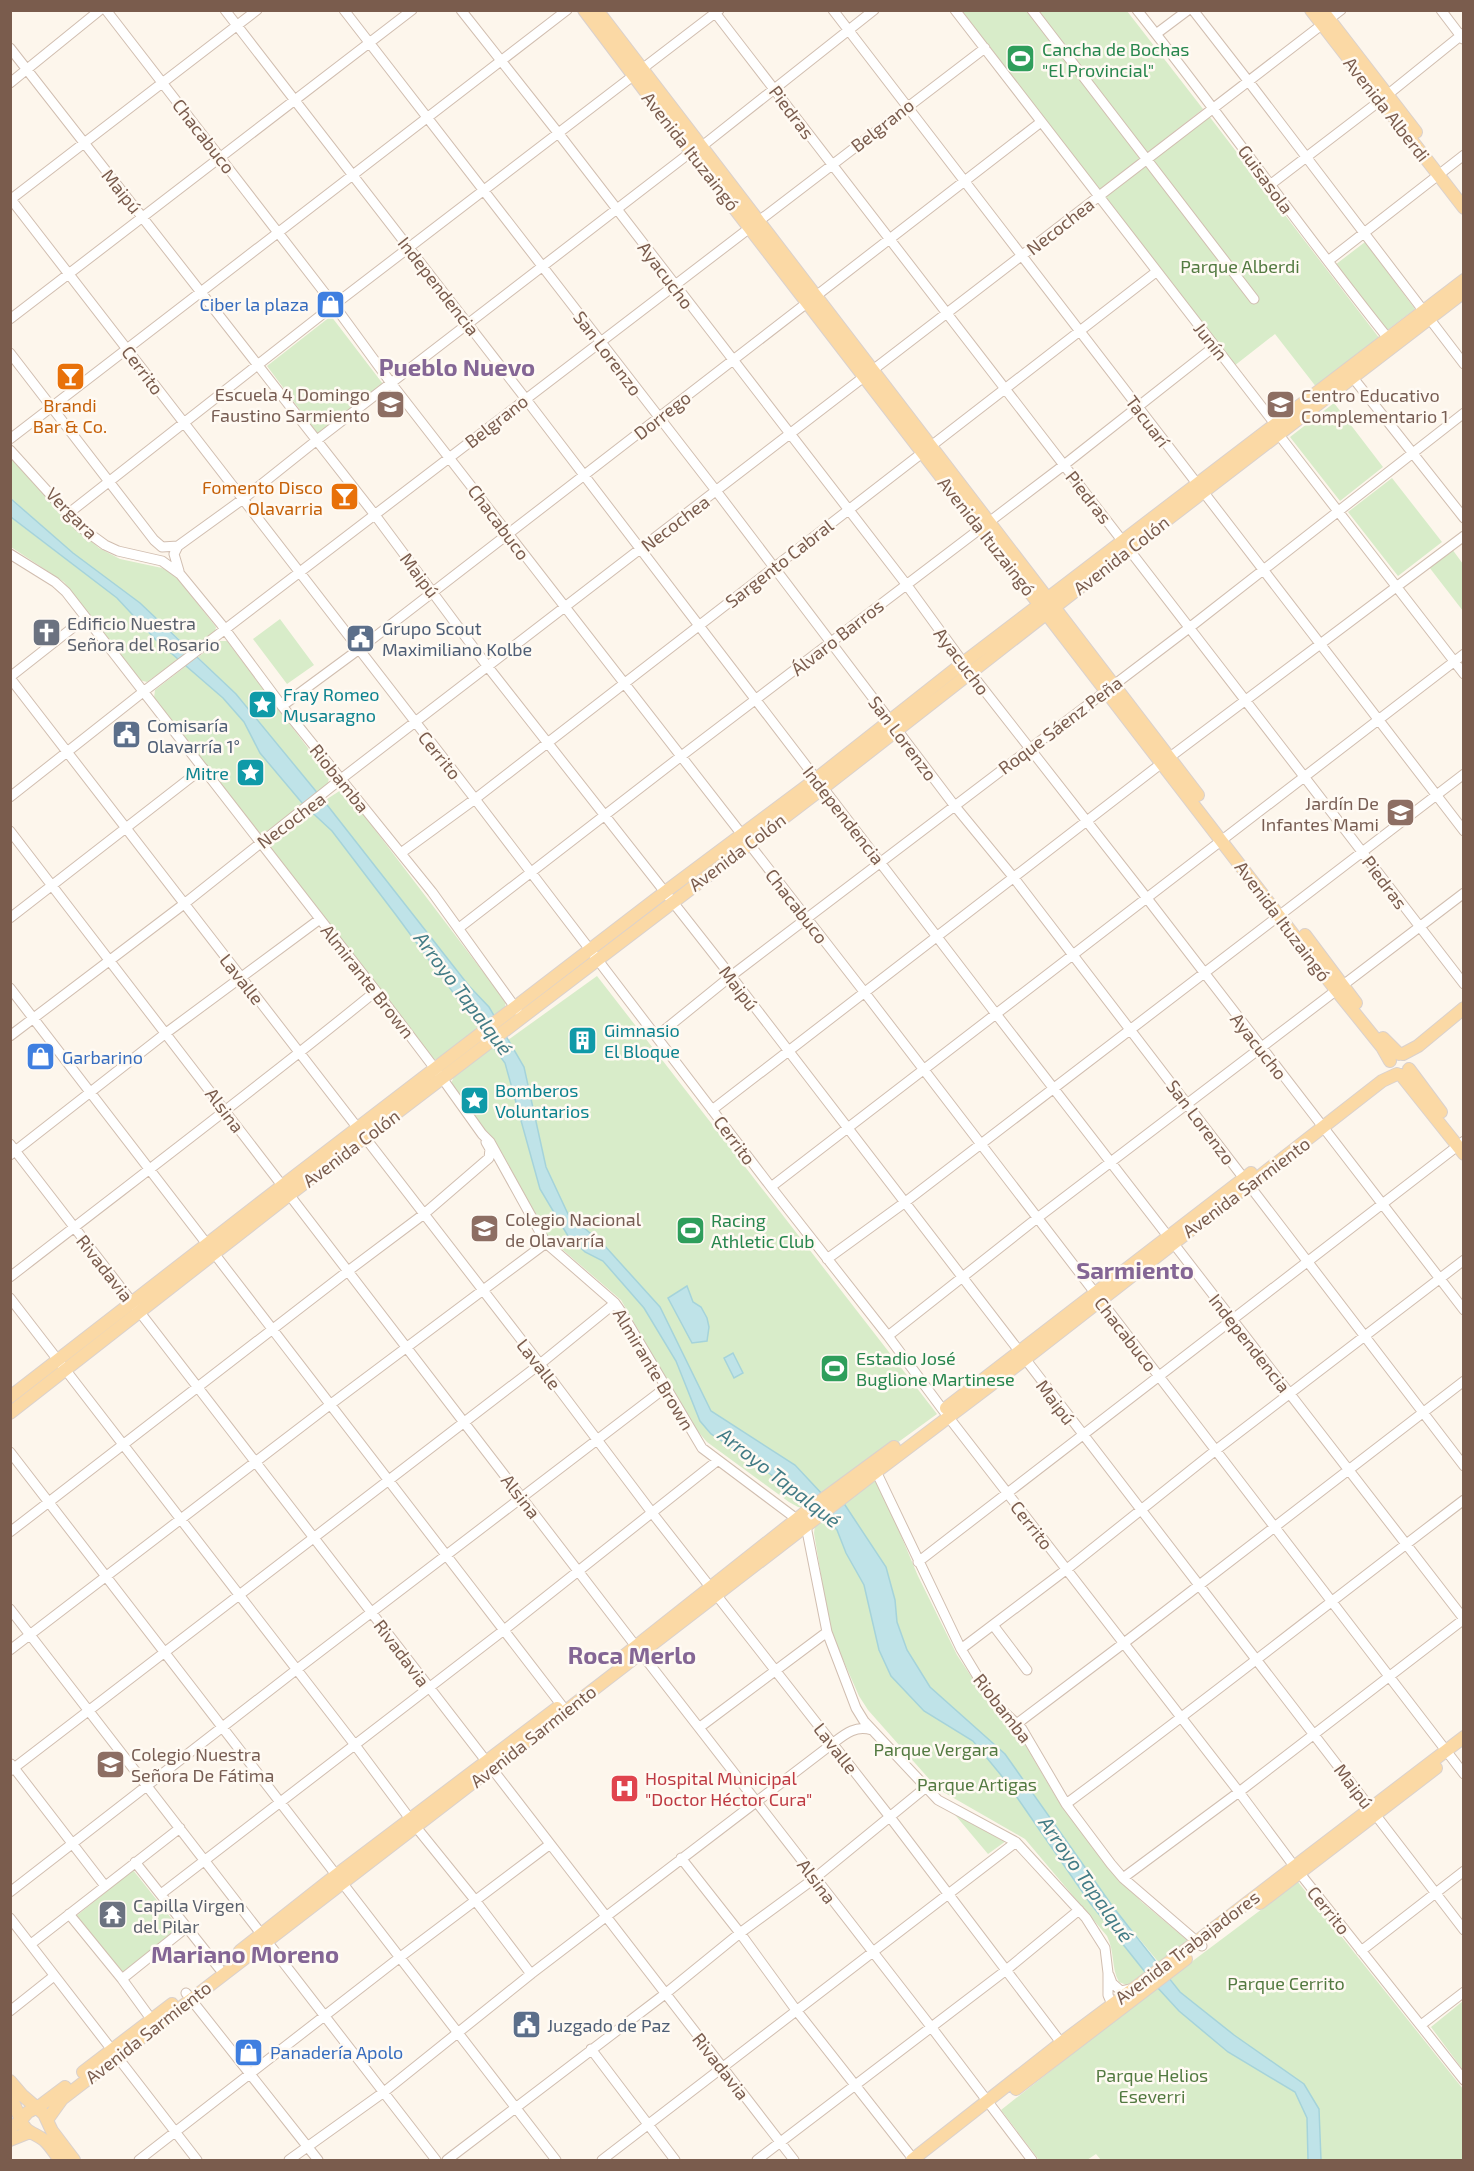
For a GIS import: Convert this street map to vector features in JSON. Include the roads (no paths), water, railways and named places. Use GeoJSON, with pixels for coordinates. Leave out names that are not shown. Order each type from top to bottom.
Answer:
{"type":"FeatureCollection","features":[{"type":"Feature","properties":{"kind":"main road","name":"Avenida Ituzaingó"},"geometry":{"type":"LineString","coordinates":[[584,10],[638,73],[1166,760],[1340,988],[1382,1047],[1400,1065],[1462,1145]]}},
{"type":"Feature","properties":{"kind":"main road","name":"Avenida Ituzaingó"},"geometry":{"type":"LineString","coordinates":[[597,10],[638,73]]}},
{"type":"Feature","properties":{"kind":"main road","name":"Avenida Alberdi"},"geometry":{"type":"LineString","coordinates":[[1311,10],[1325,18],[1441,172],[1464,208]]}},
{"type":"Feature","properties":{"kind":"main road","name":"Avenida Alberdi"},"geometry":{"type":"LineString","coordinates":[[1441,172],[1464,195]]}},
{"type":"Feature","properties":{"kind":"main road","name":"Avenida Colón"},"geometry":{"type":"LineString","coordinates":[[1426,316],[1464,280]]}},
{"type":"Feature","properties":{"kind":"main road","name":"Avenida Colón"},"geometry":{"type":"LineString","coordinates":[[10,1397],[62,1364],[136,1308],[285,1190],[819,783],[1199,488],[1426,316],[1464,292]]}},
{"type":"Feature","properties":{"kind":"main road","name":"Avenida Sarmiento"},"geometry":{"type":"LineString","coordinates":[[1400,1065],[1418,1046],[1464,1008]]}},
{"type":"Feature","properties":{"kind":"main road","name":"Avenida Sarmiento"},"geometry":{"type":"LineString","coordinates":[[37,2108],[154,2023],[1245,1182],[1464,1019]]}},
{"type":"Feature","properties":{"kind":"main road","name":"Avenida Colón"},"geometry":{"type":"LineString","coordinates":[[10,1413],[62,1364]]}},
{"type":"Feature","properties":{"kind":"main road","name":"Avenida Trabajadores"},"geometry":{"type":"LineString","coordinates":[[915,2160],[1135,1990],[1184,1956],[1448,1754],[1464,1737]]}},
{"type":"Feature","properties":{"kind":"main road","name":"Avenida Trabajadores"},"geometry":{"type":"LineString","coordinates":[[1448,1754],[1464,1747]]}},
{"type":"Feature","properties":{"kind":"main road","name":"Avenida Sarmiento"},"geometry":{"type":"LineString","coordinates":[[189,1995],[219,1968],[263,1938]]}},
{"type":"Feature","properties":{"kind":"main road","name":"Avenida Sarmiento"},"geometry":{"type":"LineString","coordinates":[[47,2120],[62,2099],[114,2053]]}},
{"type":"Feature","properties":{"kind":"main road"},"geometry":{"type":"LineString","coordinates":[[10,2081],[44,2114],[57,2139],[74,2160]]}},
{"type":"Feature","properties":{"kind":"main road"},"geometry":{"type":"LineString","coordinates":[[10,2096],[21,2120],[30,2132],[44,2140],[60,2160]]}},
{"type":"Feature","properties":{"kind":"main road"},"geometry":{"type":"LineString","coordinates":[[10,2128],[28,2112],[37,2108]]}},
{"type":"Feature","properties":{"kind":"main road"},"geometry":{"type":"LineString","coordinates":[[10,2140],[41,2128],[47,2120]]}},
{"type":"Feature","properties":{"kind":"street"},"geometry":{"type":"LineString","coordinates":[[10,82],[100,10]]}},
{"type":"Feature","properties":{"kind":"street","name":"Chacabuco"},"geometry":{"type":"LineString","coordinates":[[106,10],[1464,1774]]}},
{"type":"Feature","properties":{"kind":"street","name":"Independencia"},"geometry":{"type":"LineString","coordinates":[[225,10],[1464,1619]]}},
{"type":"Feature","properties":{"kind":"street"},"geometry":{"type":"LineString","coordinates":[[11,199],[257,10]]}},
{"type":"Feature","properties":{"kind":"street","name":"San Lorenzo"},"geometry":{"type":"LineString","coordinates":[[344,10],[717,492],[954,805],[1014,878],[1188,1104],[1245,1182],[1464,1466]]}},
{"type":"Feature","properties":{"kind":"street"},"geometry":{"type":"LineString","coordinates":[[10,319],[412,10]]}},
{"type":"Feature","properties":{"kind":"street","name":"Ayacucho"},"geometry":{"type":"LineString","coordinates":[[461,10],[906,584],[966,668],[1031,748],[1464,1310]]}},
{"type":"Feature","properties":{"kind":"street"},"geometry":{"type":"LineString","coordinates":[[10,439],[567,10]]}},
{"type":"Feature","properties":{"kind":"street","name":"Tacuarí"},"geometry":{"type":"LineString","coordinates":[[833,10],[1464,831]]}},
{"type":"Feature","properties":{"kind":"street"},"geometry":{"type":"LineString","coordinates":[[180,574],[174,554],[178,546],[243,499],[316,440],[874,10]]}},
{"type":"Feature","properties":{"kind":"street","name":"Junín"},"geometry":{"type":"LineString","coordinates":[[955,10],[1215,346],[1337,511],[1464,674]]}},
{"type":"Feature","properties":{"kind":"street"},"geometry":{"type":"LineString","coordinates":[[1032,10],[1254,299]]}},
{"type":"Feature","properties":{"kind":"street","name":"Guisasola"},"geometry":{"type":"LineString","coordinates":[[1137,10],[1391,343]]}},
{"type":"Feature","properties":{"kind":"street"},"geometry":{"type":"LineString","coordinates":[[1156,34],[1188,10]]}},
{"type":"Feature","properties":{"kind":"street"},"geometry":{"type":"LineString","coordinates":[[1193,10],[1464,364]]}},
{"type":"Feature","properties":{"kind":"street","name":"Necochea"},"geometry":{"type":"LineString","coordinates":[[10,1036],[184,904],[341,779],[717,492],[1098,196],[1250,82],[1325,18],[1341,10]]}},
{"type":"Feature","properties":{"kind":"street"},"geometry":{"type":"LineString","coordinates":[[1269,185],[1462,36],[1441,10]]}},
{"type":"Feature","properties":{"kind":"street"},"geometry":{"type":"LineString","coordinates":[[69,513],[334,305],[485,192],[716,11]]}},
{"type":"Feature","properties":{"kind":"street","name":"Piedras"},"geometry":{"type":"LineString","coordinates":[[716,11],[831,165],[1464,984]]}},
{"type":"Feature","properties":{"kind":"street","name":"Maipú"},"geometry":{"type":"LineString","coordinates":[[10,48],[375,515],[488,667],[731,976],[1464,1930]]}},
{"type":"Feature","properties":{"kind":"street","name":"Belgrano"},"geometry":{"type":"LineString","coordinates":[[10,797],[525,398],[985,48]]}},
{"type":"Feature","properties":{"kind":"street","name":"Dorrego"},"geometry":{"type":"LineString","coordinates":[[282,706],[358,650],[1041,122]]}},
{"type":"Feature","properties":{"kind":"street"},"geometry":{"type":"LineString","coordinates":[[1328,261],[1464,155]]}},
{"type":"Feature","properties":{"kind":"street","name":"Cerrito"},"geometry":{"type":"LineString","coordinates":[[11,199],[1239,1792],[1296,1870],[1464,2080]]}},
{"type":"Feature","properties":{"kind":"street","name":"Sargento Cabral"},"geometry":{"type":"LineString","coordinates":[[401,853],[475,799],[547,741],[1156,272]]}},
{"type":"Feature","properties":{"kind":"street","name":"Álvaro Barros"},"geometry":{"type":"LineString","coordinates":[[459,928],[1064,465],[1215,346]]}},
{"type":"Feature","properties":{"kind":"street"},"geometry":{"type":"LineString","coordinates":[[10,353],[154,540],[162,546],[178,546]]}},
{"type":"Feature","properties":{"kind":"street"},"geometry":{"type":"LineString","coordinates":[[1350,374],[1464,518]]}},
{"type":"Feature","properties":{"kind":"street","name":"Roque Sáenz Peña"},"geometry":{"type":"LineString","coordinates":[[657,1036],[731,976],[1189,628],[1464,413]]}},
{"type":"Feature","properties":{"kind":"street","name":"Vergara"},"geometry":{"type":"LineString","coordinates":[[10,450],[79,526],[105,545],[124,554],[145,557]]}},
{"type":"Feature","properties":{"kind":"street"},"geometry":{"type":"LineString","coordinates":[[712,1110],[1166,760],[1464,536]]}},
{"type":"Feature","properties":{"kind":"street"},"geometry":{"type":"LineString","coordinates":[[145,557],[154,551],[154,540]]}},
{"type":"Feature","properties":{"kind":"street","name":"Almirante Brown"},"geometry":{"type":"LineString","coordinates":[[11,554],[60,586],[261,842],[500,1156],[546,1243],[615,1303],[697,1442],[717,1461],[806,1519]]}},
{"type":"Feature","properties":{"kind":"street","name":"Riobamba"},"geometry":{"type":"LineString","coordinates":[[145,557],[162,561],[180,574],[459,928],[514,1015]]}},
{"type":"Feature","properties":{"kind":"street"},"geometry":{"type":"LineString","coordinates":[[10,677],[85,618]]}},
{"type":"Feature","properties":{"kind":"street"},"geometry":{"type":"LineString","coordinates":[[771,1187],[846,1127],[1464,654]]}},
{"type":"Feature","properties":{"kind":"street","name":"Lavalle"},"geometry":{"type":"LineString","coordinates":[[10,677],[713,1592],[890,1817],[1064,2046]]}},
{"type":"Feature","properties":{"kind":"street"},"geometry":{"type":"LineString","coordinates":[[10,918],[203,768]]}},
{"type":"Feature","properties":{"kind":"street"},"geometry":{"type":"LineString","coordinates":[[827,1258],[904,1203],[1464,774]]}},
{"type":"Feature","properties":{"kind":"street","name":"Alsina"},"geometry":{"type":"LineString","coordinates":[[10,831],[1032,2160]]}},
{"type":"Feature","properties":{"kind":"street"},"geometry":{"type":"LineString","coordinates":[[888,1336],[1036,1219],[1464,893]]}},
{"type":"Feature","properties":{"kind":"street"},"geometry":{"type":"LineString","coordinates":[[12,1150],[320,919]]}},
{"type":"Feature","properties":{"kind":"street"},"geometry":{"type":"LineString","coordinates":[[10,988],[563,1708]]}},
{"type":"Feature","properties":{"kind":"street"},"geometry":{"type":"LineString","coordinates":[[10,1277],[376,992]]}},
{"type":"Feature","properties":{"kind":"street"},"geometry":{"type":"LineString","coordinates":[[10,1532],[424,1214],[479,1169],[490,1154],[490,1149],[482,1134]]}},
{"type":"Feature","properties":{"kind":"street"},"geometry":{"type":"LineString","coordinates":[[918,1562],[1462,1145]]}},
{"type":"Feature","properties":{"kind":"street","name":"Rivadavia"},"geometry":{"type":"LineString","coordinates":[[12,1150],[256,1462],[794,2160]]}},
{"type":"Feature","properties":{"kind":"street"},"geometry":{"type":"LineString","coordinates":[[479,1169],[496,1162],[513,1182]]}},
{"type":"Feature","properties":{"kind":"street"},"geometry":{"type":"LineString","coordinates":[[10,1650],[481,1290],[546,1243]]}},
{"type":"Feature","properties":{"kind":"street"},"geometry":{"type":"LineString","coordinates":[[961,1649],[1067,1569],[1364,1335],[1464,1260]]}},
{"type":"Feature","properties":{"kind":"street"},"geometry":{"type":"LineString","coordinates":[[10,1298],[531,1974]]}},
{"type":"Feature","properties":{"kind":"street"},"geometry":{"type":"LineString","coordinates":[[105,1886],[12,1767],[540,1364],[615,1303]]}},
{"type":"Feature","properties":{"kind":"street"},"geometry":{"type":"LineString","coordinates":[[1018,1723],[1464,1381]]}},
{"type":"Feature","properties":{"kind":"street"},"geometry":{"type":"LineString","coordinates":[[10,1892],[665,1388]]}},
{"type":"Feature","properties":{"kind":"street"},"geometry":{"type":"LineString","coordinates":[[10,1452],[556,2160]]}},
{"type":"Feature","properties":{"kind":"street"},"geometry":{"type":"LineString","coordinates":[[161,1894],[653,1514],[717,1461]]}},
{"type":"Feature","properties":{"kind":"street","name":"Riobamba"},"geometry":{"type":"LineString","coordinates":[[874,1467],[961,1649],[992,1699],[1018,1723],[1066,1804],[1123,1878],[1199,1944]]}},
{"type":"Feature","properties":{"kind":"street"},"geometry":{"type":"LineString","coordinates":[[1066,1804],[1182,1718],[1464,1500]]}},
{"type":"Feature","properties":{"kind":"street"},"geometry":{"type":"LineString","coordinates":[[806,1519],[827,1632],[856,1708],[864,1721],[925,1788],[944,1804],[1016,1842],[1079,1910],[1105,1948],[1108,1995],[1113,2008]]}},
{"type":"Feature","properties":{"kind":"street"},"geometry":{"type":"LineString","coordinates":[[10,1609],[436,2160]]}},
{"type":"Feature","properties":{"kind":"street"},"geometry":{"type":"LineString","coordinates":[[1123,1878],[1464,1619]]}},
{"type":"Feature","properties":{"kind":"street"},"geometry":{"type":"LineString","coordinates":[[993,1625],[1027,1670]]}},
{"type":"Feature","properties":{"kind":"street"},"geometry":{"type":"LineString","coordinates":[[700,1727],[827,1632]]}},
{"type":"Feature","properties":{"kind":"street"},"geometry":{"type":"LineString","coordinates":[[848,1732],[857,1715],[856,1708]]}},
{"type":"Feature","properties":{"kind":"street"},"geometry":{"type":"LineString","coordinates":[[289,2160],[384,2092],[531,1974],[848,1732],[859,1728],[872,1730]]}},
{"type":"Feature","properties":{"kind":"street"},"geometry":{"type":"LineString","coordinates":[[447,2160],[815,1878],[925,1788]]}},
{"type":"Feature","properties":{"kind":"street"},"geometry":{"type":"LineString","coordinates":[[31,1944],[180,1828]]}},
{"type":"Feature","properties":{"kind":"street"},"geometry":{"type":"LineString","coordinates":[[602,2160],[1016,1842]]}},
{"type":"Feature","properties":{"kind":"street"},"geometry":{"type":"LineString","coordinates":[[139,2160],[549,1845]]}},
{"type":"Feature","properties":{"kind":"street"},"geometry":{"type":"LineString","coordinates":[[681,1858],[796,2010],[915,2160]]}},
{"type":"Feature","properties":{"kind":"street"},"geometry":{"type":"LineString","coordinates":[[135,1862],[219,1968]]}},
{"type":"Feature","properties":{"kind":"street"},"geometry":{"type":"LineString","coordinates":[[1361,1951],[1464,1871]]}},
{"type":"Feature","properties":{"kind":"street"},"geometry":{"type":"LineString","coordinates":[[757,2160],[932,2028],[1079,1910]]}},
{"type":"Feature","properties":{"kind":"street"},"geometry":{"type":"LineString","coordinates":[[69,1914],[122,1979],[154,2023]]}},
{"type":"Feature","properties":{"kind":"street"},"geometry":{"type":"LineString","coordinates":[[10,1918],[197,2160]]}},
{"type":"Feature","properties":{"kind":"street"},"geometry":{"type":"LineString","coordinates":[[122,1979],[187,1927]]}},
{"type":"Feature","properties":{"kind":"street"},"geometry":{"type":"LineString","coordinates":[[1108,1973],[1116,1987],[1121,1990],[1135,1990]]}},
{"type":"Feature","properties":{"kind":"street"},"geometry":{"type":"LineString","coordinates":[[10,2011],[54,1976]]}},
{"type":"Feature","properties":{"kind":"street"},"geometry":{"type":"LineString","coordinates":[[1421,2025],[1464,1992]]}},
{"type":"Feature","properties":{"kind":"street"},"geometry":{"type":"LineString","coordinates":[[189,1995],[318,2160]]}},
{"type":"Feature","properties":{"kind":"street"},"geometry":{"type":"LineString","coordinates":[[591,2049],[675,2160]]}},
{"type":"Feature","properties":{"kind":"water","name":"Arroyo Tapalqué"},"geometry":{"type":"Polygon","coordinates":[[[10,498],[73,553],[140,603],[236,694],[324,801],[469,986],[489,1007],[524,1067],[546,1167],[568,1214],[604,1245],[660,1307],[711,1411],[795,1465],[824,1496],[843,1502],[886,1567],[895,1600],[897,1622],[907,1650],[930,1687],[1005,1754],[1113,1907],[1180,1992],[1234,2035],[1304,2084],[1319,2109],[1321,2160],[1308,2160],[1307,2118],[1295,2092],[1228,2052],[1179,2011],[1090,1903],[1005,1780],[973,1741],[924,1711],[891,1676],[879,1650],[864,1585],[846,1553],[837,1530],[825,1516],[753,1461],[711,1434],[700,1421],[676,1361],[644,1308],[603,1261],[585,1252],[568,1236],[540,1189],[505,1063],[332,831],[303,804],[260,753],[244,722],[223,698],[156,640],[117,598],[11,517],[10,498]]]}},
{"type":"Feature","properties":{"kind":"water"},"geometry":{"type":"Polygon","coordinates":[[[687,1286],[693,1302],[701,1307],[707,1318],[709,1327],[707,1341],[692,1343],[668,1298],[687,1286]]]}},
{"type":"Feature","properties":{"kind":"water"},"geometry":{"type":"Polygon","coordinates":[[[733,1353],[743,1373],[734,1378],[724,1358],[733,1353]]]}},
{"type":"Feature","properties":{"kind":"place","name":"Cancha de Bochas \"El Provincial\""},"geometry":{"type":"Point","coordinates":[1021,59]}},
{"type":"Feature","properties":{"kind":"place","name":"Ciber la plaza"},"geometry":{"type":"Point","coordinates":[330,304]}},
{"type":"Feature","properties":{"kind":"place","name":"Brandi Bar & Co."},"geometry":{"type":"Point","coordinates":[70,376]}},
{"type":"Feature","properties":{"kind":"place","name":"Escuela 4 Domingo Faustino Sarmiento"},"geometry":{"type":"Point","coordinates":[391,404]}},
{"type":"Feature","properties":{"kind":"place","name":"Centro Educativo Complementario 1"},"geometry":{"type":"Point","coordinates":[1280,405]}},
{"type":"Feature","properties":{"kind":"place","name":"Fomento Disco Olavarria"},"geometry":{"type":"Point","coordinates":[344,497]}},
{"type":"Feature","properties":{"kind":"place","name":"Edificio Nuestra Señora del Rosario"},"geometry":{"type":"Point","coordinates":[46,633]}},
{"type":"Feature","properties":{"kind":"place","name":"Grupo Scout Maximiliano Kolbe"},"geometry":{"type":"Point","coordinates":[361,638]}},
{"type":"Feature","properties":{"kind":"place","name":"Fray Romeo Musaragno"},"geometry":{"type":"Point","coordinates":[262,704]}},
{"type":"Feature","properties":{"kind":"place","name":"Comisaría Olavarría 1°"},"geometry":{"type":"Point","coordinates":[126,735]}},
{"type":"Feature","properties":{"kind":"place","name":"Mitre"},"geometry":{"type":"Point","coordinates":[250,773]}},
{"type":"Feature","properties":{"kind":"place","name":"Jardín De Infantes Mami"},"geometry":{"type":"Point","coordinates":[1400,813]}},
{"type":"Feature","properties":{"kind":"place","name":"Gimnasio El Bloque"},"geometry":{"type":"Point","coordinates":[583,1040]}},
{"type":"Feature","properties":{"kind":"place","name":"Garbarino"},"geometry":{"type":"Point","coordinates":[41,1057]}},
{"type":"Feature","properties":{"kind":"place","name":"Bomberos Voluntarios"},"geometry":{"type":"Point","coordinates":[474,1100]}},
{"type":"Feature","properties":{"kind":"place","name":"Colegio Nacional de Olavarría"},"geometry":{"type":"Point","coordinates":[484,1229]}},
{"type":"Feature","properties":{"kind":"place","name":"Racing Athletic Club"},"geometry":{"type":"Point","coordinates":[690,1230]}},
{"type":"Feature","properties":{"kind":"place","name":"Estadio José Buglione Martinese"},"geometry":{"type":"Point","coordinates":[835,1368]}},
{"type":"Feature","properties":{"kind":"place","name":"Colegio Nuestra Señora De Fátima"},"geometry":{"type":"Point","coordinates":[110,1764]}},
{"type":"Feature","properties":{"kind":"place","name":"Hospital Municipal \"Doctor Héctor Cura\""},"geometry":{"type":"Point","coordinates":[624,1788]}},
{"type":"Feature","properties":{"kind":"place","name":"Capilla Virgen del Pilar"},"geometry":{"type":"Point","coordinates":[112,1915]}},
{"type":"Feature","properties":{"kind":"place","name":"Juzgado de Paz"},"geometry":{"type":"Point","coordinates":[526,2025]}},
{"type":"Feature","properties":{"kind":"place","name":"Panadería Apolo"},"geometry":{"type":"Point","coordinates":[249,2052]}},
{"type":"Feature","properties":{"kind":"district","name":"Pueblo Nuevo"},"geometry":{"type":"Point","coordinates":[457,366]}},
{"type":"Feature","properties":{"kind":"district","name":"Sarmiento"},"geometry":{"type":"Point","coordinates":[1135,1269]}},
{"type":"Feature","properties":{"kind":"district","name":"Roca Merlo"},"geometry":{"type":"Point","coordinates":[632,1654]}},
{"type":"Feature","properties":{"kind":"district","name":"Mariano Moreno"},"geometry":{"type":"Point","coordinates":[245,1953]}},
{"type":"Feature","properties":{"kind":"park label","name":"Parque Alberdi"},"geometry":{"type":"Point","coordinates":[1240,266]}},
{"type":"Feature","properties":{"kind":"park label","name":"Parque Vergara"},"geometry":{"type":"Point","coordinates":[936,1749]}},
{"type":"Feature","properties":{"kind":"park label","name":"Parque Artigas"},"geometry":{"type":"Point","coordinates":[977,1784]}},
{"type":"Feature","properties":{"kind":"park label","name":"Parque Cerrito"},"geometry":{"type":"Point","coordinates":[1286,1983]}},
{"type":"Feature","properties":{"kind":"park label","name":"Parque Helios Eseverri"},"geometry":{"type":"Point","coordinates":[1152,2085]}}]}
